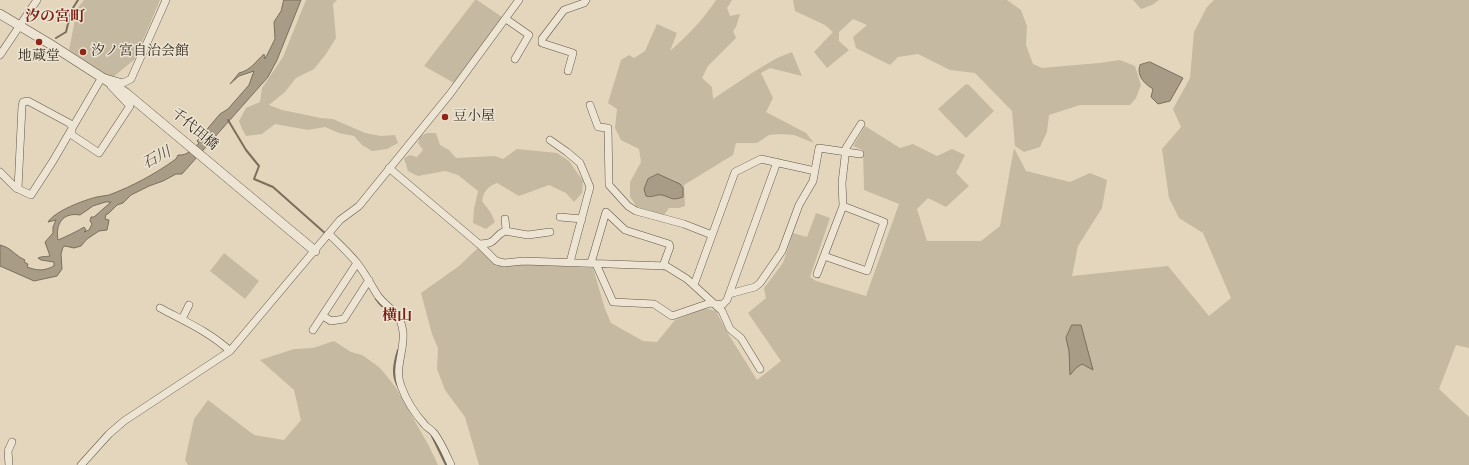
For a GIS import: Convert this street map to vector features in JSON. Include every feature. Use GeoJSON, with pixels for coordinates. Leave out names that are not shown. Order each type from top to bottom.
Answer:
{"type":"FeatureCollection","features":[{"type":"Feature","properties":{"kind":"street"},"geometry":{"type":"LineString","coordinates":[[0,55],[37,0]]}},
{"type":"Feature","properties":{"kind":"street"},"geometry":{"type":"LineString","coordinates":[[105,80],[123,83],[130,79],[166,0]]}},
{"type":"Feature","properties":{"kind":"street"},"geometry":{"type":"LineString","coordinates":[[81,465],[124,420],[230,351],[340,220],[359,206],[450,94],[519,0]]}},
{"type":"Feature","properties":{"kind":"street"},"geometry":{"type":"LineString","coordinates":[[568,71],[573,53],[542,43],[542,39],[564,10],[584,3],[586,0]]}},
{"type":"Feature","properties":{"kind":"street","name":"千代田橋"},"geometry":{"type":"LineString","coordinates":[[0,14],[50,44],[145,107],[315,251]]}},
{"type":"Feature","properties":{"kind":"street"},"geometry":{"type":"LineString","coordinates":[[506,19],[529,35],[515,59]]}},
{"type":"Feature","properties":{"kind":"street"},"geometry":{"type":"LineString","coordinates":[[18,189],[22,106],[24,102],[28,101],[69,123],[72,126],[72,135],[99,153],[130,106],[105,80]]}},
{"type":"Feature","properties":{"kind":"street"},"geometry":{"type":"LineString","coordinates":[[0,173],[18,189],[31,195],[53,161],[72,126],[105,80]]}},
{"type":"Feature","properties":{"kind":"street"},"geometry":{"type":"LineString","coordinates":[[590,106],[598,127],[608,128],[609,185],[628,206],[636,210],[712,234]]}},
{"type":"Feature","properties":{"kind":"street"},"geometry":{"type":"LineString","coordinates":[[817,274],[843,206],[842,183],[846,148],[861,124]]}},
{"type":"Feature","properties":{"kind":"street"},"geometry":{"type":"LineString","coordinates":[[550,140],[580,163],[590,187],[570,262]]}},
{"type":"Feature","properties":{"kind":"street"},"geometry":{"type":"LineString","coordinates":[[728,294],[755,287],[782,251],[799,205],[813,181],[819,148],[860,154]]}},
{"type":"Feature","properties":{"kind":"street"},"geometry":{"type":"LineString","coordinates":[[694,285],[735,172],[761,159],[815,171]]}},
{"type":"Feature","properties":{"kind":"street"},"geometry":{"type":"LineString","coordinates":[[663,266],[670,248],[669,244],[625,230],[606,212],[593,263],[613,302],[654,304],[672,316],[710,303],[722,305],[727,300],[777,162]]}},
{"type":"Feature","properties":{"kind":"street"},"geometry":{"type":"LineString","coordinates":[[389,168],[480,244],[496,261],[504,263],[524,260],[666,266],[687,279],[722,311],[730,329],[741,338],[760,369]]}},
{"type":"Feature","properties":{"kind":"street"},"geometry":{"type":"LineString","coordinates":[[824,256],[867,271],[884,222],[843,206]]}},
{"type":"Feature","properties":{"kind":"street"},"geometry":{"type":"LineString","coordinates":[[560,216],[582,219]]}},
{"type":"Feature","properties":{"kind":"street"},"geometry":{"type":"LineString","coordinates":[[480,244],[493,242],[505,231],[505,219]]}},
{"type":"Feature","properties":{"kind":"street"},"geometry":{"type":"LineString","coordinates":[[505,231],[528,235],[550,232]]}},
{"type":"Feature","properties":{"kind":"street"},"geometry":{"type":"LineString","coordinates":[[329,234],[357,263],[378,295],[398,313],[403,334],[403,349],[398,370],[398,378],[412,407],[425,425],[433,431],[439,439],[451,465]]}},
{"type":"Feature","properties":{"kind":"street"},"geometry":{"type":"LineString","coordinates":[[313,330],[357,263]]}},
{"type":"Feature","properties":{"kind":"street"},"geometry":{"type":"LineString","coordinates":[[323,316],[331,321],[344,319],[369,280]]}},
{"type":"Feature","properties":{"kind":"street"},"geometry":{"type":"LineString","coordinates":[[182,320],[189,305]]}},
{"type":"Feature","properties":{"kind":"street"},"geometry":{"type":"LineString","coordinates":[[160,308],[224,345],[230,351]]}},
{"type":"Feature","properties":{"kind":"street"},"geometry":{"type":"LineString","coordinates":[[9,465],[8,451],[12,442]]}},
{"type":"Feature","properties":{"kind":"shaded area"},"geometry":{"type":"Polygon","coordinates":[[[84,0],[160,0],[135,59],[112,78],[69,50],[77,9],[84,0]]]}},
{"type":"Feature","properties":{"kind":"shaded area"},"geometry":{"type":"Polygon","coordinates":[[[284,0],[301,0],[277,60],[268,77],[182,174],[176,174],[131,195],[123,203],[117,205],[108,214],[106,214],[105,219],[109,220],[107,230],[99,231],[87,239],[81,246],[74,248],[63,247],[61,254],[62,269],[57,276],[34,281],[0,266],[0,245],[25,260],[24,262],[28,264],[27,267],[41,270],[54,266],[54,262],[41,260],[38,258],[50,256],[45,242],[53,233],[53,227],[56,220],[48,222],[52,218],[63,210],[78,203],[109,195],[135,184],[176,159],[178,155],[192,150],[199,143],[197,141],[220,114],[228,109],[249,85],[254,71],[239,76],[230,84],[239,73],[250,68],[264,54],[265,59],[275,39],[274,22],[281,11],[284,0]],[[111,202],[93,206],[80,215],[69,215],[65,217],[59,224],[57,234],[58,240],[84,227],[86,230],[84,232],[89,230],[92,224],[90,221],[91,217],[94,217],[111,202]]]}},
{"type":"Feature","properties":{"kind":"shaded area"},"geometry":{"type":"Polygon","coordinates":[[[306,0],[337,0],[333,4],[336,38],[314,69],[296,78],[285,92],[269,105],[282,110],[333,119],[365,133],[381,136],[395,135],[398,143],[387,149],[372,151],[362,145],[354,136],[339,133],[325,127],[308,130],[275,124],[262,134],[246,136],[239,121],[246,108],[260,102],[262,88],[283,57],[306,0]]]}},
{"type":"Feature","properties":{"kind":"shaded area"},"geometry":{"type":"Polygon","coordinates":[[[475,0],[502,17],[454,83],[424,66],[475,0]]]}},
{"type":"Feature","properties":{"kind":"shaded area"},"geometry":{"type":"Polygon","coordinates":[[[716,0],[732,0],[727,8],[730,16],[740,14],[736,27],[733,31],[736,38],[708,66],[702,78],[712,87],[713,99],[755,71],[777,58],[792,52],[802,76],[770,68],[761,73],[773,98],[766,112],[806,133],[814,143],[794,135],[780,134],[769,135],[757,143],[736,143],[733,155],[684,185],[685,206],[679,208],[669,208],[664,215],[637,207],[630,197],[630,182],[641,162],[639,149],[621,140],[615,128],[617,109],[608,103],[621,60],[629,55],[634,58],[645,51],[657,24],[677,33],[670,51],[683,40],[716,0]]]}},
{"type":"Feature","properties":{"kind":"shaded area"},"geometry":{"type":"Polygon","coordinates":[[[793,0],[1007,0],[1021,10],[1027,26],[1026,45],[1033,64],[1042,68],[1120,60],[1135,66],[1141,85],[1136,98],[1130,105],[1080,105],[1049,115],[1047,132],[1040,147],[1024,152],[1015,146],[1012,111],[975,73],[950,70],[918,54],[898,57],[890,65],[856,48],[853,37],[867,25],[853,19],[839,32],[839,41],[849,50],[827,68],[814,52],[833,32],[825,25],[795,11],[793,0]]]}},
{"type":"Feature","properties":{"kind":"shaded area"},"geometry":{"type":"Polygon","coordinates":[[[1133,0],[1159,0],[1152,5],[1141,9],[1133,0]]]}},
{"type":"Feature","properties":{"kind":"shaded area"},"geometry":{"type":"Polygon","coordinates":[[[1214,0],[1469,0],[1469,348],[1456,345],[1439,389],[1469,417],[1469,465],[479,465],[465,417],[445,390],[437,369],[438,348],[432,334],[421,293],[459,266],[478,248],[496,266],[525,264],[593,268],[605,309],[611,323],[643,341],[657,342],[675,320],[705,308],[716,311],[727,332],[757,380],[781,361],[748,313],[766,298],[764,288],[783,263],[793,233],[807,237],[816,213],[830,218],[810,277],[816,281],[866,296],[899,204],[864,190],[863,150],[853,146],[865,126],[900,148],[913,144],[937,156],[952,149],[965,155],[956,173],[969,186],[946,207],[928,198],[917,209],[927,241],[981,241],[1000,226],[1014,148],[1026,171],[1070,182],[1090,173],[1107,180],[1102,208],[1078,246],[1072,276],[1168,266],[1209,316],[1231,298],[1203,233],[1179,218],[1169,198],[1162,149],[1181,127],[1173,109],[1190,78],[1194,32],[1207,7],[1214,0]]]}},
{"type":"Feature","properties":{"kind":"shaded area"},"geometry":{"type":"Polygon","coordinates":[[[1150,62],[1183,78],[1170,101],[1158,104],[1151,97],[1153,89],[1144,82],[1140,76],[1140,65],[1150,62]]]}},
{"type":"Feature","properties":{"kind":"shaded area"},"geometry":{"type":"Polygon","coordinates":[[[966,84],[969,85],[994,111],[966,138],[938,109],[966,84]]]}},
{"type":"Feature","properties":{"kind":"shaded area"},"geometry":{"type":"Polygon","coordinates":[[[427,133],[436,133],[440,145],[449,150],[456,158],[495,156],[503,159],[517,149],[557,153],[569,161],[583,181],[582,193],[574,202],[566,193],[549,185],[519,196],[497,183],[488,188],[482,201],[491,213],[495,222],[486,229],[473,223],[478,191],[458,175],[445,171],[418,176],[408,171],[404,158],[410,155],[417,157],[423,150],[418,143],[420,136],[427,133]]]}},
{"type":"Feature","properties":{"kind":"shaded area"},"geometry":{"type":"Polygon","coordinates":[[[658,174],[680,184],[683,188],[683,197],[672,199],[662,195],[651,197],[646,196],[644,189],[648,179],[658,174]]]}},
{"type":"Feature","properties":{"kind":"shaded area"},"geometry":{"type":"Polygon","coordinates":[[[224,253],[259,281],[245,299],[210,271],[224,253]]]}},
{"type":"Feature","properties":{"kind":"shaded area"},"geometry":{"type":"Polygon","coordinates":[[[1072,325],[1081,325],[1093,370],[1082,364],[1070,375],[1069,351],[1066,338],[1072,325]]]}},
{"type":"Feature","properties":{"kind":"shaded area"},"geometry":{"type":"Polygon","coordinates":[[[334,341],[351,352],[362,355],[379,367],[386,375],[396,388],[438,465],[188,465],[185,460],[194,419],[208,400],[254,435],[284,440],[301,420],[294,390],[260,360],[294,349],[313,348],[334,341]]]}},
{"type":"Feature","properties":{"kind":"waterway"},"geometry":{"type":"LineString","coordinates":[[56,38],[66,32],[71,11],[78,0]]}},
{"type":"Feature","properties":{"kind":"waterway"},"geometry":{"type":"LineString","coordinates":[[228,120],[246,150],[259,166],[254,179],[273,187],[326,234]]}},
{"type":"Feature","properties":{"kind":"waterway"},"geometry":{"type":"LineString","coordinates":[[376,299],[382,306]]}},
{"type":"Feature","properties":{"kind":"waterway"},"geometry":{"type":"LineString","coordinates":[[398,350],[394,365],[394,374],[399,388]]}},
{"type":"Feature","properties":{"kind":"waterway"},"geometry":{"type":"LineString","coordinates":[[432,436],[446,465]]}},
{"type":"Feature","properties":{"kind":"place","name":"地蔵堂"},"geometry":{"type":"Point","coordinates":[39,42]}},
{"type":"Feature","properties":{"kind":"place","name":"汐ノ宮自治会館"},"geometry":{"type":"Point","coordinates":[83,52]}},
{"type":"Feature","properties":{"kind":"place","name":"豆小屋"},"geometry":{"type":"Point","coordinates":[445,117]}},
{"type":"Feature","properties":{"kind":"district","name":"汐の宮町"},"geometry":{"type":"Point","coordinates":[55,18]}},
{"type":"Feature","properties":{"kind":"district","name":"横山"},"geometry":{"type":"Point","coordinates":[397,317]}},
{"type":"Feature","properties":{"kind":"water label","name":"石川"},"geometry":{"type":"Point","coordinates":[157,159]}}]}
